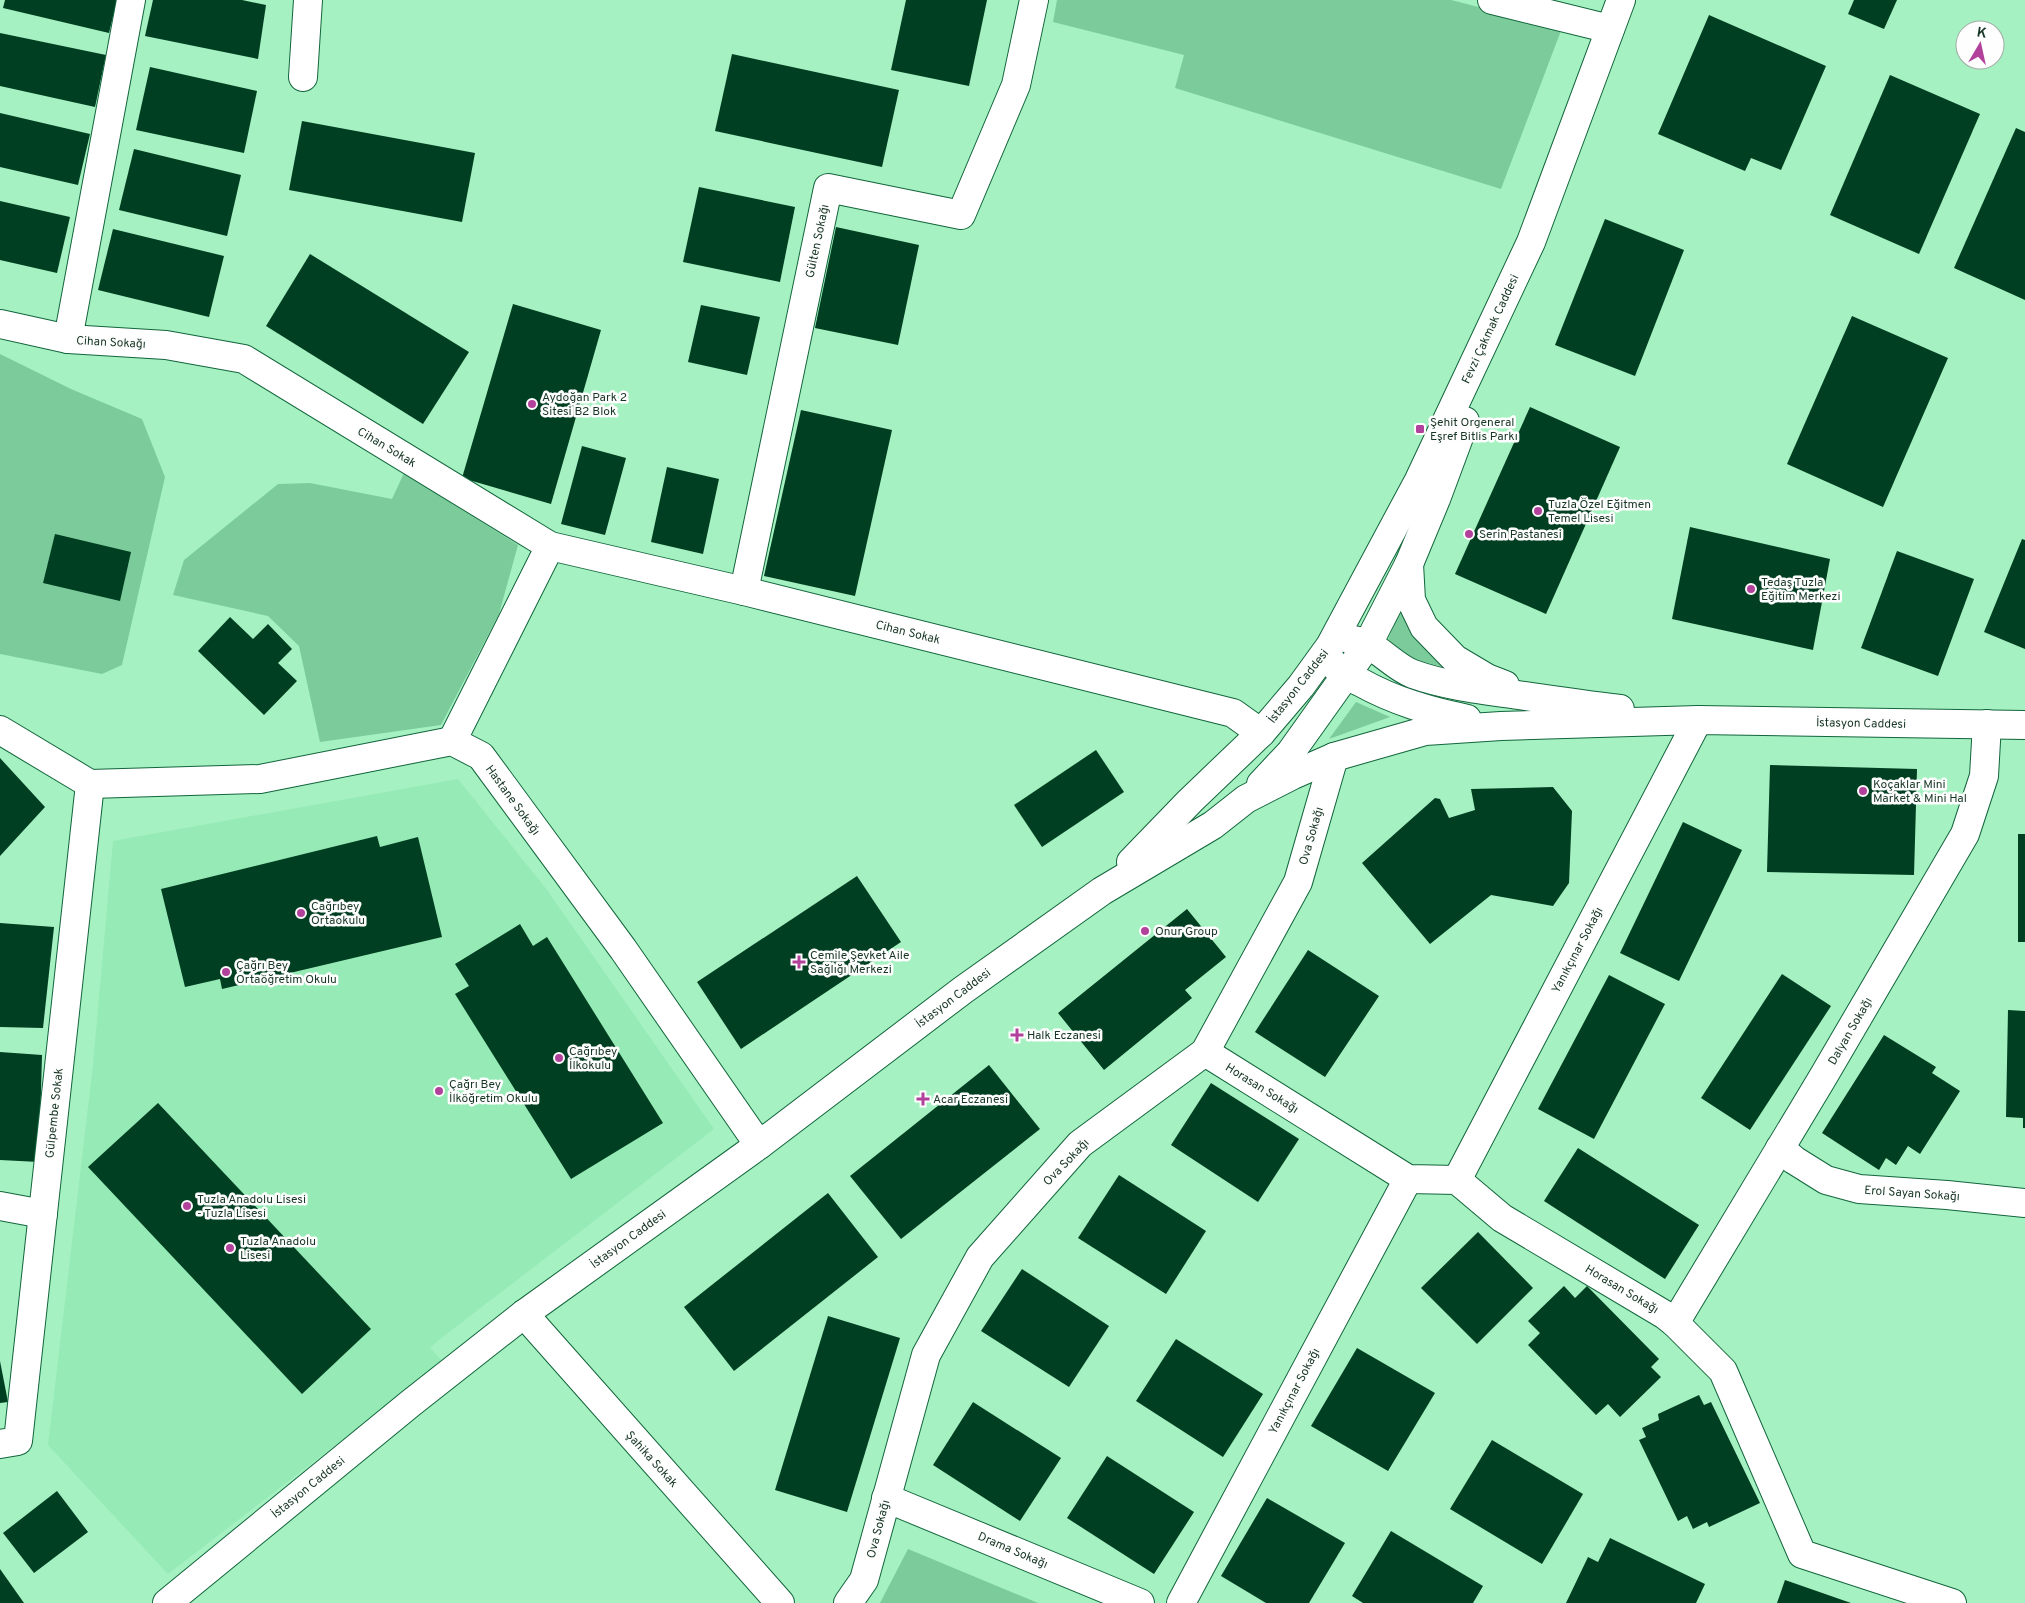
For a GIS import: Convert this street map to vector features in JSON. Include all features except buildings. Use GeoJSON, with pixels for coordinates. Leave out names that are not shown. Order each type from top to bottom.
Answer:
{"type":"FeatureCollection","features":[{"type":"Feature","properties":{"kind":"street"},"geometry":{"type":"LineString","coordinates":[[68,339],[131,0]]}},
{"type":"Feature","properties":{"kind":"street"},"geometry":{"type":"LineString","coordinates":[[303,77],[308,0]]}},
{"type":"Feature","properties":{"kind":"street","name":"Gülten Sokağı"},"geometry":{"type":"LineString","coordinates":[[744,591],[828,188],[961,215],[1016,85],[1034,0]]}},
{"type":"Feature","properties":{"kind":"street"},"geometry":{"type":"LineString","coordinates":[[1492,0],[1610,29]]}},
{"type":"Feature","properties":{"kind":"street","name":"Fevzi Çakmak Caddesi"},"geometry":{"type":"LineString","coordinates":[[1330,646],[1419,480],[1531,242],[1622,0]]}},
{"type":"Feature","properties":{"kind":"street"},"geometry":{"type":"LineString","coordinates":[[1246,799],[1291,752],[1368,644],[1409,564],[1436,499],[1531,242]]}},
{"type":"Feature","properties":{"kind":"street","name":"Cihan Sokağı"},"geometry":{"type":"LineString","coordinates":[[0,324],[68,339],[166,345],[222,355]]}},
{"type":"Feature","properties":{"kind":"street","name":"Cihan Sokak"},"geometry":{"type":"LineString","coordinates":[[222,355],[244,359],[550,546],[744,591],[1232,713],[1261,733]]}},
{"type":"Feature","properties":{"kind":"street"},"geometry":{"type":"LineString","coordinates":[[0,730],[90,784],[260,779],[452,741],[550,546]]}},
{"type":"Feature","properties":{"kind":"street"},"geometry":{"type":"LineString","coordinates":[[1409,564],[1411,600],[1424,627],[1436,640],[1456,659],[1487,678],[1542,698]]}},
{"type":"Feature","properties":{"kind":"street","name":"İstasyon Caddesi"},"geometry":{"type":"LineString","coordinates":[[1102,891],[1190,801],[1261,733],[1301,686],[1330,646],[1346,640],[1358,640],[1368,644],[1395,665],[1413,674],[1457,686],[1698,720]]}},
{"type":"Feature","properties":{"kind":"street"},"geometry":{"type":"LineString","coordinates":[[1330,646],[1330,657],[1335,668],[1384,695],[1420,709],[1501,726]]}},
{"type":"Feature","properties":{"kind":"street","name":"İstasyon Caddesi"},"geometry":{"type":"LineString","coordinates":[[167,1603],[411,1403],[524,1314],[760,1145],[963,990],[1102,891],[1213,825],[1246,799],[1334,757],[1425,731],[1501,726],[1698,720],[2025,725]]}},
{"type":"Feature","properties":{"kind":"street","name":"Yanıkçınar Sokağı"},"geometry":{"type":"LineString","coordinates":[[1457,1180],[1698,720]]}},
{"type":"Feature","properties":{"kind":"street","name":"Dalyan Sokağı"},"geometry":{"type":"LineString","coordinates":[[1675,1323],[1965,834],[1984,776],[1987,724]]}},
{"type":"Feature","properties":{"kind":"street","name":"Hastane Sokağı"},"geometry":{"type":"LineString","coordinates":[[452,741],[481,756],[623,949],[760,1145]]}},
{"type":"Feature","properties":{"kind":"street","name":"Ova Sokağı"},"geometry":{"type":"LineString","coordinates":[[848,1603],[864,1580],[926,1355],[980,1257],[1080,1144],[1205,1052],[1298,882],[1334,757]]}},
{"type":"Feature","properties":{"kind":"street","name":"Gülpembe Sokak"},"geometry":{"type":"LineString","coordinates":[[9,1442],[43,1214],[90,784]]}},
{"type":"Feature","properties":{"kind":"street","name":"Horasan Sokağı"},"geometry":{"type":"LineString","coordinates":[[1205,1052],[1408,1179]]}},
{"type":"Feature","properties":{"kind":"street","name":"Erol Sayan Sokağı"},"geometry":{"type":"LineString","coordinates":[[1780,1148],[1794,1160],[1826,1180],[1858,1190],[1947,1195],[2025,1203]]}},
{"type":"Feature","properties":{"kind":"street"},"geometry":{"type":"LineString","coordinates":[[1408,1179],[1457,1180]]}},
{"type":"Feature","properties":{"kind":"street","name":"Yanıkçınar Sokağı"},"geometry":{"type":"LineString","coordinates":[[1180,1603],[1408,1179]]}},
{"type":"Feature","properties":{"kind":"street","name":"Horasan Sokağı"},"geometry":{"type":"LineString","coordinates":[[1457,1180],[1502,1218],[1665,1315],[1723,1371],[1802,1554],[1952,1603]]}},
{"type":"Feature","properties":{"kind":"street"},"geometry":{"type":"LineString","coordinates":[[0,1206],[43,1214]]}},
{"type":"Feature","properties":{"kind":"street","name":"Şahika Sokak"},"geometry":{"type":"LineString","coordinates":[[524,1314],[780,1603]]}},
{"type":"Feature","properties":{"kind":"street","name":"Drama Sokağı"},"geometry":{"type":"LineString","coordinates":[[886,1498],[1140,1603]]}},
{"type":"Feature","properties":{"kind":"shaded area"},"geometry":{"type":"Polygon","coordinates":[[[1057,0],[1451,0],[1562,28],[1501,189],[1175,88],[1184,55],[1053,22],[1057,0]]]}},
{"type":"Feature","properties":{"kind":"shaded area"},"geometry":{"type":"Polygon","coordinates":[[[0,354],[71,389],[142,419],[165,477],[122,665],[102,674],[0,654],[0,354]]]}},
{"type":"Feature","properties":{"kind":"shaded area"},"geometry":{"type":"Polygon","coordinates":[[[404,473],[518,545],[499,614],[441,725],[320,742],[299,646],[268,616],[173,595],[184,560],[278,484],[310,483],[392,499],[404,473]]]}},
{"type":"Feature","properties":{"kind":"shaded area"},"geometry":{"type":"Polygon","coordinates":[[[1403,604],[1447,668],[1412,659],[1386,644],[1403,604]]]}},
{"type":"Feature","properties":{"kind":"shaded area"},"geometry":{"type":"Polygon","coordinates":[[[1356,702],[1390,717],[1329,739],[1356,702]]]}},
{"type":"Feature","properties":{"kind":"shaded area"},"geometry":{"type":"Polygon","coordinates":[[[458,779],[547,890],[714,1129],[440,1339],[430,1348],[443,1362],[168,1574],[48,1445],[93,1065],[113,841],[458,779]]]}},
{"type":"Feature","properties":{"kind":"shaded area"},"geometry":{"type":"Polygon","coordinates":[[[908,1549],[1038,1603],[880,1603],[908,1549]]]}},
{"type":"Feature","properties":{"kind":"place","name":"Aydoğan Park 2 Sitesi B2 Blok"},"geometry":{"type":"Point","coordinates":[532,404]}},
{"type":"Feature","properties":{"kind":"place","name":"Şehit Orgeneral Eşref Bitlis Parkı"},"geometry":{"type":"Point","coordinates":[1420,429]}},
{"type":"Feature","properties":{"kind":"place","name":"Tuzla Özel Eğitmen Temel Lisesi"},"geometry":{"type":"Point","coordinates":[1538,511]}},
{"type":"Feature","properties":{"kind":"place","name":"Serin Pastanesi"},"geometry":{"type":"Point","coordinates":[1469,534]}},
{"type":"Feature","properties":{"kind":"place","name":"Tedaş Tuzla Eğitim Merkezi"},"geometry":{"type":"Point","coordinates":[1751,589]}},
{"type":"Feature","properties":{"kind":"place","name":"Koçaklar Mini Market & Mini Hal"},"geometry":{"type":"Point","coordinates":[1863,791]}},
{"type":"Feature","properties":{"kind":"place","name":"Cağrıbey Ortaokulu"},"geometry":{"type":"Point","coordinates":[301,913]}},
{"type":"Feature","properties":{"kind":"place","name":"Onur Group"},"geometry":{"type":"Point","coordinates":[1145,931]}},
{"type":"Feature","properties":{"kind":"place","name":"Cemile Şevket Aile Sağlığı Merkezi"},"geometry":{"type":"Point","coordinates":[799,962]}},
{"type":"Feature","properties":{"kind":"place","name":"Çağrı Bey Ortaöğretim Okulu"},"geometry":{"type":"Point","coordinates":[226,972]}},
{"type":"Feature","properties":{"kind":"place","name":"Halk Eczanesi"},"geometry":{"type":"Point","coordinates":[1017,1035]}},
{"type":"Feature","properties":{"kind":"place","name":"Cağrıbey İlkokulu"},"geometry":{"type":"Point","coordinates":[559,1058]}},
{"type":"Feature","properties":{"kind":"place","name":"Çağrı Bey İlköğretim Okulu"},"geometry":{"type":"Point","coordinates":[439,1091]}},
{"type":"Feature","properties":{"kind":"place","name":"Acar Eczanesi"},"geometry":{"type":"Point","coordinates":[923,1099]}},
{"type":"Feature","properties":{"kind":"place","name":"Tuzla Anadolu Lisesi - Tuzla Lisesi"},"geometry":{"type":"Point","coordinates":[187,1206]}},
{"type":"Feature","properties":{"kind":"place","name":"Tuzla Anadolu Lisesi"},"geometry":{"type":"Point","coordinates":[230,1248]}}]}
